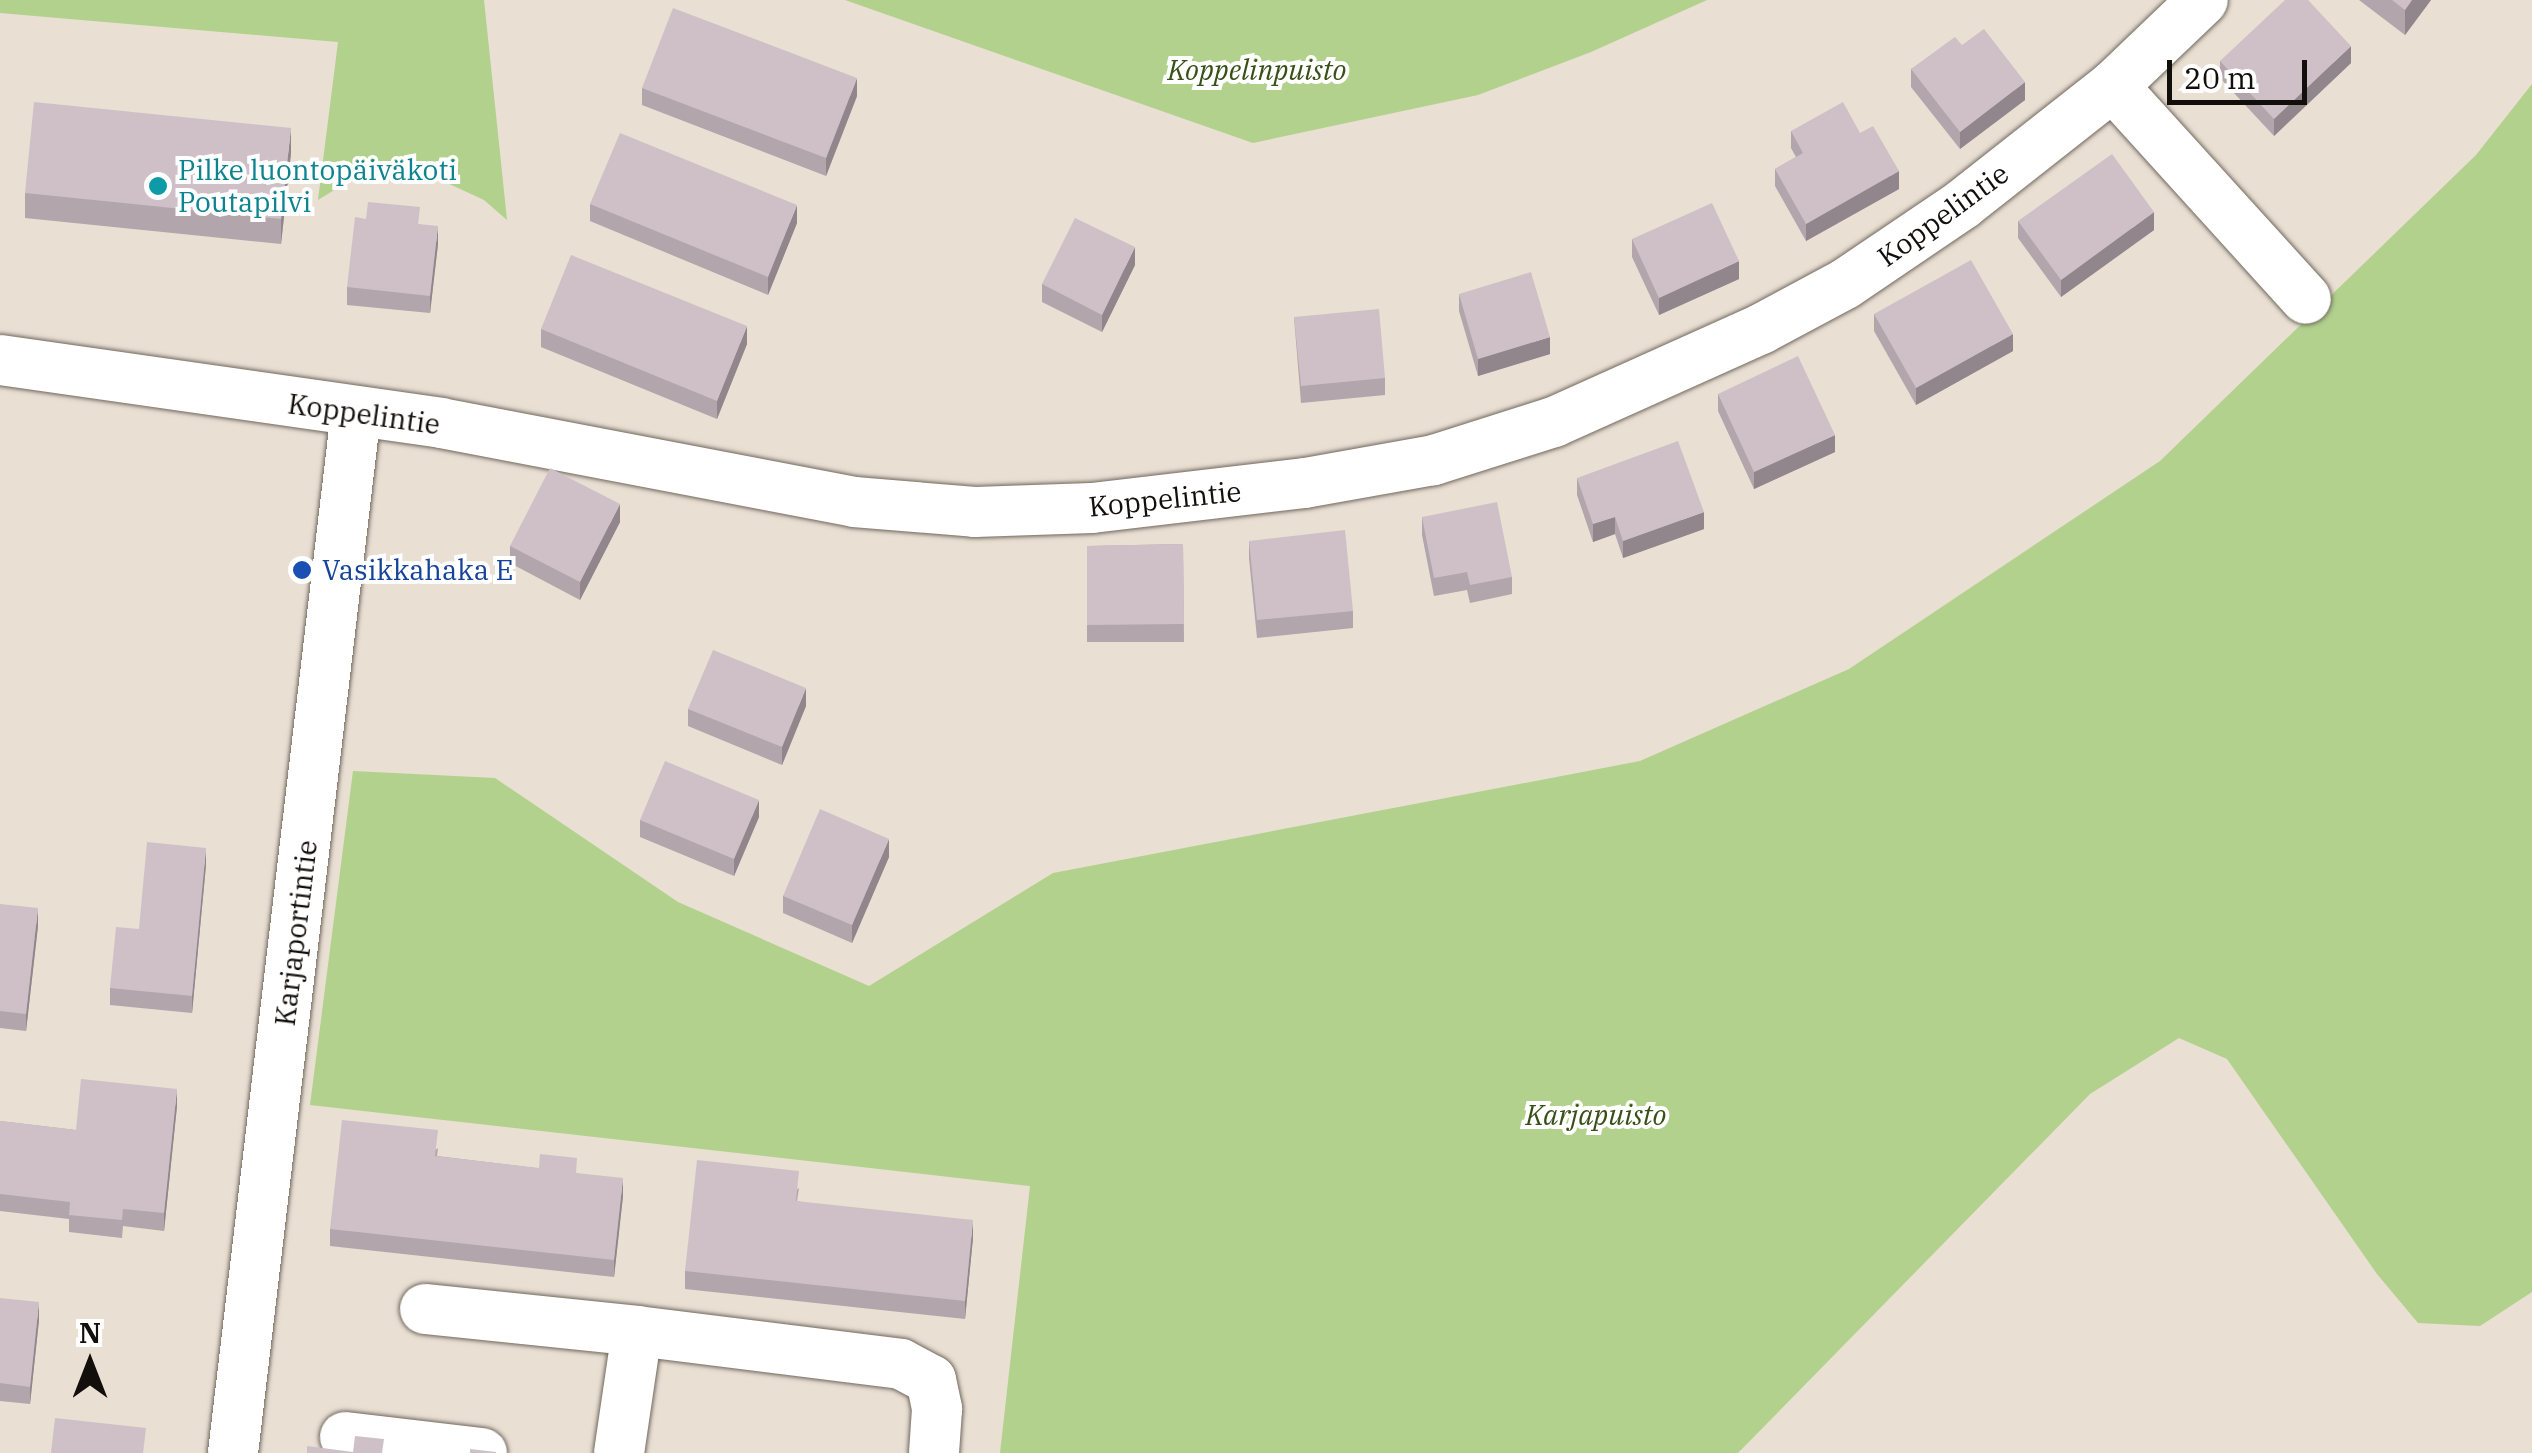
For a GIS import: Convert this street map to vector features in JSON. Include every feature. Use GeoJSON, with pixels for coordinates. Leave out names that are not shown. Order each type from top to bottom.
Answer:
{"type":"FeatureCollection","features":[{"type":"Feature","properties":{"kind":"street","name":"Koppelintie"},"geometry":{"type":"LineString","coordinates":[[0,360],[576,446],[854,502],[975,512],[1092,508],[1305,483],[1434,460],[1554,422],[1761,329],[1845,284],[1964,204],[2113,86],[2203,0]]}},
{"type":"Feature","properties":{"kind":"street"},"geometry":{"type":"LineString","coordinates":[[2113,86],[2306,300]]}},
{"type":"Feature","properties":{"kind":"street","name":"Karjaportintie"},"geometry":{"type":"LineString","coordinates":[[233,1453],[356,412]]}},
{"type":"Feature","properties":{"kind":"street"},"geometry":{"type":"LineString","coordinates":[[425,1309],[901,1364],[931,1380],[937,1409],[934,1453]]}},
{"type":"Feature","properties":{"kind":"street"},"geometry":{"type":"LineString","coordinates":[[618,1453],[636,1331]]}},
{"type":"Feature","properties":{"kind":"street"},"geometry":{"type":"LineString","coordinates":[[345,1436],[482,1453]]}},
{"type":"Feature","properties":{"kind":"green space"},"geometry":{"type":"Polygon","coordinates":[[[0,0],[484,0],[507,220],[484,200],[443,181],[395,169],[344,184],[318,200],[338,42],[0,13],[0,0]]]}},
{"type":"Feature","properties":{"kind":"green space","name":"Koppelinpuisto"},"geometry":{"type":"Polygon","coordinates":[[[845,0],[1707,0],[1591,52],[1478,95],[1253,143],[845,0]]]}},
{"type":"Feature","properties":{"kind":"green space","name":"Karjapuisto"},"geometry":{"type":"Polygon","coordinates":[[[2532,84],[2532,1292],[2480,1326],[2418,1323],[2377,1274],[2227,1059],[2179,1038],[2090,1094],[1738,1453],[1000,1453],[1030,1186],[310,1105],[353,771],[495,778],[678,902],[869,986],[1053,873],[1640,761],[1849,669],[2160,461],[2476,155],[2532,84]]]}},
{"type":"Feature","properties":{"kind":"building"},"geometry":{"type":"Polygon","coordinates":[[[2285,0],[2308,0],[2351,46],[2274,119],[2220,61],[2285,0]]]}},
{"type":"Feature","properties":{"kind":"building"},"geometry":{"type":"Polygon","coordinates":[[[2392,0],[2412,0],[2405,10],[2392,0]]]}},
{"type":"Feature","properties":{"kind":"building"},"geometry":{"type":"Polygon","coordinates":[[[673,8],[857,78],[826,158],[642,88],[673,8]]]}},
{"type":"Feature","properties":{"kind":"building"},"geometry":{"type":"Polygon","coordinates":[[[1984,29],[2025,82],[1960,132],[1911,69],[1955,37],[1962,45],[1984,29]]]}},
{"type":"Feature","properties":{"kind":"building","name":"Pilke luontopäiväkoti Poutapilvi"},"geometry":{"type":"Polygon","coordinates":[[[34,102],[291,128],[281,219],[25,193],[34,102]]]}},
{"type":"Feature","properties":{"kind":"building"},"geometry":{"type":"Polygon","coordinates":[[[1843,102],[1860,133],[1873,126],[1899,171],[1806,224],[1775,169],[1803,153],[1791,131],[1843,102]]]}},
{"type":"Feature","properties":{"kind":"building"},"geometry":{"type":"Polygon","coordinates":[[[620,133],[797,205],[768,277],[590,204],[620,133]]]}},
{"type":"Feature","properties":{"kind":"building"},"geometry":{"type":"Polygon","coordinates":[[[2112,154],[2154,212],[2061,280],[2018,221],[2112,154]]]}},
{"type":"Feature","properties":{"kind":"building"},"geometry":{"type":"Polygon","coordinates":[[[368,202],[420,207],[418,224],[438,226],[430,296],[347,287],[355,217],[366,219],[368,202]]]}},
{"type":"Feature","properties":{"kind":"building"},"geometry":{"type":"Polygon","coordinates":[[[1712,203],[1739,261],[1659,298],[1632,239],[1712,203]]]}},
{"type":"Feature","properties":{"kind":"building"},"geometry":{"type":"Polygon","coordinates":[[[1075,218],[1135,247],[1102,315],[1042,284],[1075,218]]]}},
{"type":"Feature","properties":{"kind":"building"},"geometry":{"type":"Polygon","coordinates":[[[571,255],[747,326],[717,401],[541,329],[571,255]]]}},
{"type":"Feature","properties":{"kind":"building"},"geometry":{"type":"Polygon","coordinates":[[[1971,260],[2013,334],[1916,388],[1874,314],[1971,260]]]}},
{"type":"Feature","properties":{"kind":"building"},"geometry":{"type":"Polygon","coordinates":[[[1531,272],[1550,337],[1478,359],[1459,294],[1531,272]]]}},
{"type":"Feature","properties":{"kind":"building"},"geometry":{"type":"Polygon","coordinates":[[[1379,309],[1385,378],[1301,386],[1294,317],[1379,309]]]}},
{"type":"Feature","properties":{"kind":"building"},"geometry":{"type":"Polygon","coordinates":[[[1798,356],[1835,435],[1754,472],[1718,394],[1798,356]]]}},
{"type":"Feature","properties":{"kind":"building"},"geometry":{"type":"Polygon","coordinates":[[[1678,441],[1704,512],[1623,541],[1615,517],[1593,524],[1577,478],[1678,441]]]}},
{"type":"Feature","properties":{"kind":"building"},"geometry":{"type":"Polygon","coordinates":[[[550,468],[620,504],[580,582],[510,546],[550,468]]]}},
{"type":"Feature","properties":{"kind":"building"},"geometry":{"type":"Polygon","coordinates":[[[1497,502],[1512,577],[1470,585],[1467,572],[1434,578],[1422,517],[1497,502]]]}},
{"type":"Feature","properties":{"kind":"building"},"geometry":{"type":"Polygon","coordinates":[[[1345,530],[1353,611],[1257,620],[1249,541],[1345,530]]]}},
{"type":"Feature","properties":{"kind":"building"},"geometry":{"type":"Polygon","coordinates":[[[1183,544],[1184,624],[1087,625],[1087,546],[1183,544]]]}},
{"type":"Feature","properties":{"kind":"building"},"geometry":{"type":"Polygon","coordinates":[[[713,650],[806,688],[782,747],[688,709],[713,650]]]}},
{"type":"Feature","properties":{"kind":"building"},"geometry":{"type":"Polygon","coordinates":[[[665,761],[759,800],[734,859],[640,820],[665,761]]]}},
{"type":"Feature","properties":{"kind":"building"},"geometry":{"type":"Polygon","coordinates":[[[820,809],[889,839],[852,925],[783,896],[820,809]]]}},
{"type":"Feature","properties":{"kind":"building"},"geometry":{"type":"Polygon","coordinates":[[[147,842],[206,848],[192,996],[110,988],[116,927],[139,929],[147,842]]]}},
{"type":"Feature","properties":{"kind":"building"},"geometry":{"type":"Polygon","coordinates":[[[0,904],[38,908],[26,1014],[0,1011],[0,904]]]}},
{"type":"Feature","properties":{"kind":"building"},"geometry":{"type":"Polygon","coordinates":[[[81,1079],[177,1089],[164,1213],[123,1209],[122,1220],[69,1215],[70,1202],[0,1194],[0,1121],[76,1130],[81,1079]]]}},
{"type":"Feature","properties":{"kind":"building"},"geometry":{"type":"Polygon","coordinates":[[[342,1120],[438,1130],[435,1156],[539,1168],[540,1154],[577,1158],[576,1173],[623,1178],[614,1260],[330,1229],[342,1120]]]}},
{"type":"Feature","properties":{"kind":"building"},"geometry":{"type":"Polygon","coordinates":[[[697,1160],[799,1171],[796,1201],[973,1220],[965,1301],[685,1271],[697,1160]]]}},
{"type":"Feature","properties":{"kind":"building"},"geometry":{"type":"Polygon","coordinates":[[[0,1298],[39,1302],[30,1387],[0,1383],[0,1298]]]}},
{"type":"Feature","properties":{"kind":"building"},"geometry":{"type":"Polygon","coordinates":[[[55,1418],[146,1428],[143,1453],[51,1453],[55,1418]]]}},
{"type":"Feature","properties":{"kind":"building"},"geometry":{"type":"Polygon","coordinates":[[[355,1436],[384,1439],[382,1453],[307,1453],[307,1446],[353,1452],[355,1436]]]}},
{"type":"Feature","properties":{"kind":"building"},"geometry":{"type":"Polygon","coordinates":[[[470,1449],[496,1452],[496,1453],[470,1453],[470,1449]]]}},
{"type":"Feature","properties":{"kind":"place","name":"Pilke luontopäiväkoti Poutapilvi"},"geometry":{"type":"Point","coordinates":[158,186]}},
{"type":"Feature","properties":{"kind":"place","name":"Vasikkahaka E"},"geometry":{"type":"Point","coordinates":[302,570]}}]}
